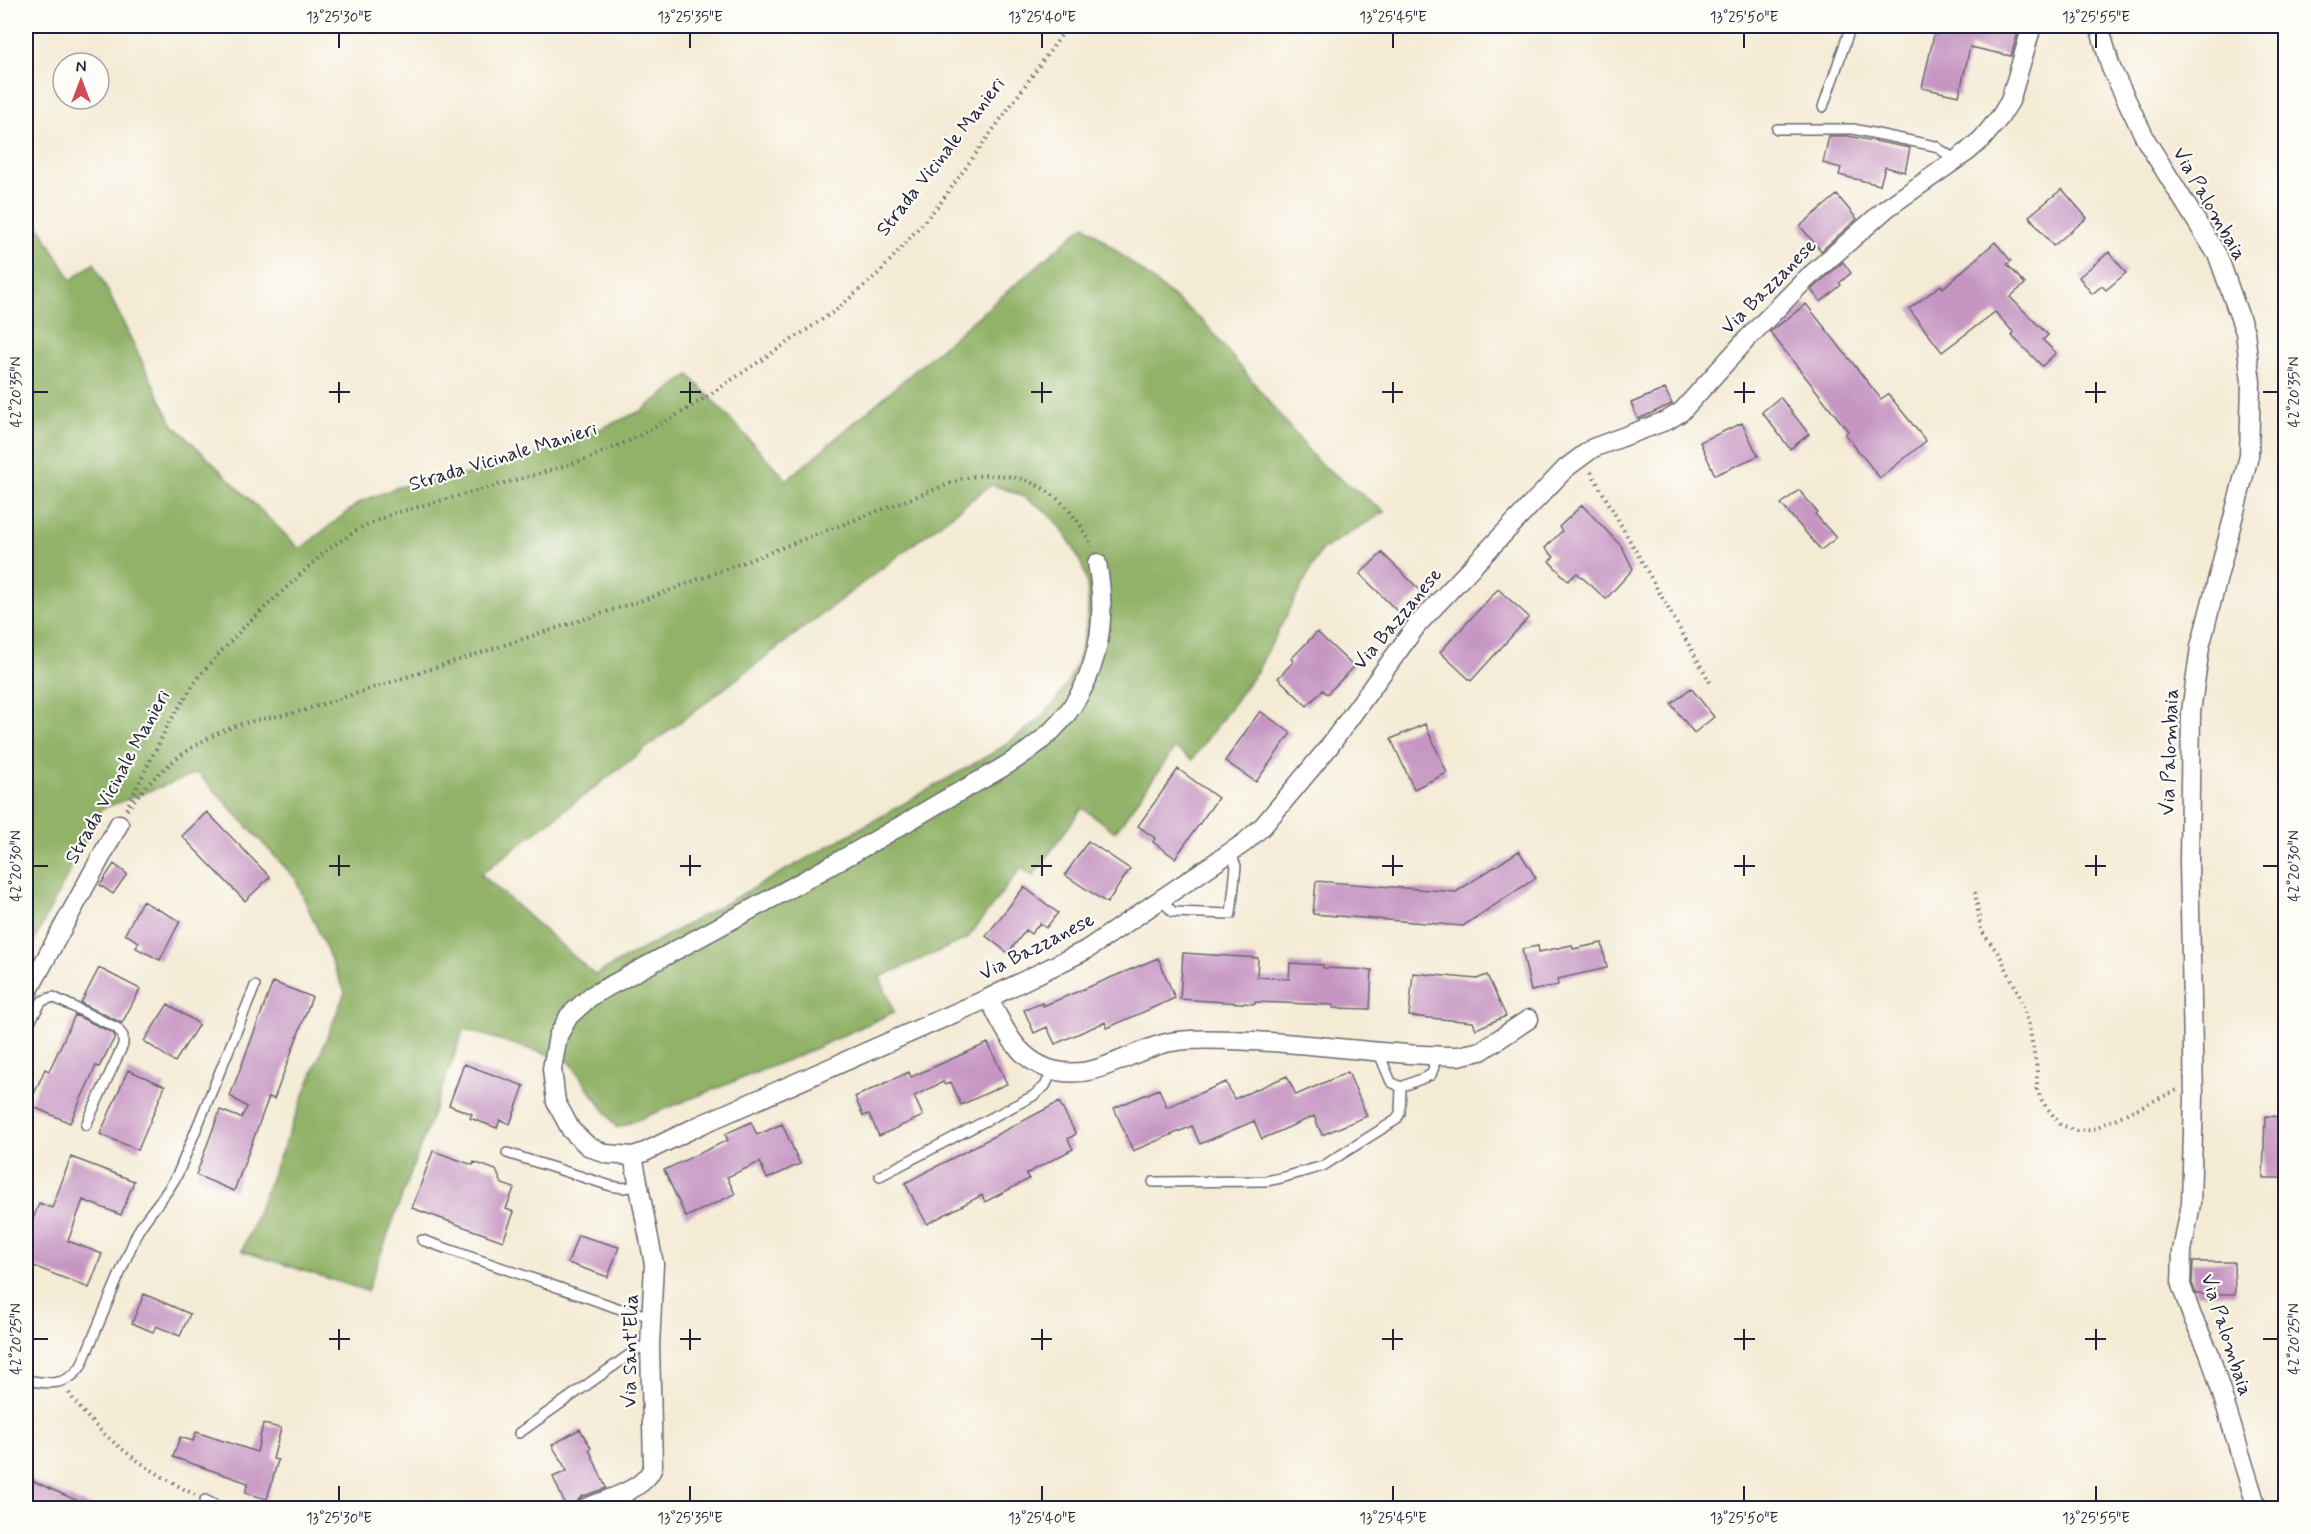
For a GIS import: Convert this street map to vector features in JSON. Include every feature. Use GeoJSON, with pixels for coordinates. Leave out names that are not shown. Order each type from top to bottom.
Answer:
{"type":"FeatureCollection","features":[{"type":"Feature","properties":{"kind":"street","name":"Via Bazzanese"},"geometry":{"type":"LineString","coordinates":[[1097,563],[1102,615],[1096,655],[1080,694],[1060,722],[1044,738],[1010,762],[875,841],[591,996],[570,1016],[558,1036],[553,1055],[553,1087],[559,1110],[571,1130],[588,1146],[606,1154],[633,1156],[645,1152],[698,1126],[989,998],[1094,946],[1230,852],[1263,826],[1306,776],[1417,626],[1563,471],[1581,455],[1598,446],[1668,420],[1683,410],[1797,288],[1887,208],[1982,139],[2006,110],[2018,80],[2032,26]]}},
{"type":"Feature","properties":{"kind":"street","name":"Via Palombaia"},"geometry":{"type":"LineString","coordinates":[[2099,26],[2111,68],[2147,142],[2218,256],[2245,332],[2251,382],[2249,456],[2200,647],[2191,712],[2189,862],[2194,1082],[2191,1204],[2182,1251],[2181,1285],[2192,1316],[2209,1352],[2257,1509]]}},
{"type":"Feature","properties":{"kind":"street","name":"Strada Vicinale Manieri"},"geometry":{"type":"LineString","coordinates":[[26,995],[119,824]]}},
{"type":"Feature","properties":{"kind":"street"},"geometry":{"type":"LineString","coordinates":[[989,998],[1004,1030],[1019,1050],[1031,1060],[1053,1070],[1072,1072],[1101,1068],[1169,1042],[1191,1040],[1270,1042],[1458,1056],[1481,1051],[1529,1019]]}},
{"type":"Feature","properties":{"kind":"street","name":"Via Sant'Elia"},"geometry":{"type":"LineString","coordinates":[[585,1509],[621,1494],[645,1480],[653,1468],[650,1346],[654,1257],[633,1156]]}},
{"type":"Feature","properties":{"kind":"lane"},"geometry":{"type":"LineString","coordinates":[[1823,107],[1851,26]]}},
{"type":"Feature","properties":{"kind":"lane"},"geometry":{"type":"LineString","coordinates":[[1777,129],[1853,129],[1932,145],[1947,154],[1953,161]]}},
{"type":"Feature","properties":{"kind":"lane"},"geometry":{"type":"LineString","coordinates":[[1161,900],[1173,912],[1232,914],[1236,866],[1230,852]]}},
{"type":"Feature","properties":{"kind":"lane"},"geometry":{"type":"LineString","coordinates":[[26,1380],[63,1382],[74,1375],[84,1361],[137,1233],[149,1213],[177,1177],[255,986]]}},
{"type":"Feature","properties":{"kind":"lane"},"geometry":{"type":"LineString","coordinates":[[26,1028],[42,1001],[53,997],[121,1032],[123,1044],[86,1125]]}},
{"type":"Feature","properties":{"kind":"lane"},"geometry":{"type":"LineString","coordinates":[[1378,1051],[1391,1082],[1401,1087],[1431,1075],[1434,1067],[1431,1055]]}},
{"type":"Feature","properties":{"kind":"lane"},"geometry":{"type":"LineString","coordinates":[[880,1176],[1033,1096],[1045,1086],[1053,1070]]}},
{"type":"Feature","properties":{"kind":"lane"},"geometry":{"type":"LineString","coordinates":[[1152,1182],[1273,1180],[1316,1168],[1396,1120],[1401,1110],[1401,1087]]}},
{"type":"Feature","properties":{"kind":"lane"},"geometry":{"type":"LineString","coordinates":[[507,1153],[611,1186],[623,1188],[638,1186]]}},
{"type":"Feature","properties":{"kind":"lane"},"geometry":{"type":"LineString","coordinates":[[422,1240],[632,1313],[652,1316]]}},
{"type":"Feature","properties":{"kind":"lane"},"geometry":{"type":"LineString","coordinates":[[519,1432],[639,1348],[650,1346]]}},
{"type":"Feature","properties":{"kind":"lane"},"geometry":{"type":"LineString","coordinates":[[621,1494],[624,1501],[638,1509]]}},
{"type":"Feature","properties":{"kind":"lane"},"geometry":{"type":"LineString","coordinates":[[205,1500],[221,1509]]}},
{"type":"Feature","properties":{"kind":"path","name":"Strada Vicinale Manieri"},"geometry":{"type":"LineString","coordinates":[[119,824],[169,723],[199,676],[244,627],[328,549],[362,527],[392,514],[587,459],[631,440],[688,409],[835,311],[881,271],[940,202],[1068,26]]}},
{"type":"Feature","properties":{"kind":"path"},"geometry":{"type":"LineString","coordinates":[[1581,455],[1710,684]]}},
{"type":"Feature","properties":{"kind":"path"},"geometry":{"type":"LineString","coordinates":[[119,824],[135,799],[162,771],[187,751],[227,729],[305,710],[607,612],[962,478],[984,475],[1005,476],[1026,480],[1045,489],[1062,504],[1084,532],[1091,544],[1097,563]]}},
{"type":"Feature","properties":{"kind":"path"},"geometry":{"type":"LineString","coordinates":[[1975,892],[1981,930],[2000,956],[2018,992],[2028,1021],[2037,1069],[2037,1090],[2049,1113],[2060,1124],[2076,1131],[2091,1130],[2194,1082]]}},
{"type":"Feature","properties":{"kind":"path"},"geometry":{"type":"LineString","coordinates":[[63,1382],[82,1411],[106,1435],[149,1468],[205,1500]]}},
{"type":"Feature","properties":{"kind":"green space"},"geometry":{"type":"Polygon","coordinates":[[[26,204],[71,280],[94,263],[172,423],[300,549],[360,502],[398,487],[484,471],[561,446],[641,411],[689,375],[787,480],[1085,225],[1204,322],[1317,461],[1385,512],[1321,550],[1257,671],[1192,760],[1175,748],[1115,832],[1082,808],[1033,876],[1021,868],[967,939],[880,977],[894,1012],[805,1053],[617,1128],[569,1061],[464,1029],[367,1291],[242,1251],[345,992],[295,878],[198,773],[101,809],[26,957],[26,204]],[[991,485],[481,874],[595,975],[842,839],[975,763],[1027,729],[1054,703],[1072,674],[1084,637],[1088,599],[1082,566],[1066,536],[1047,513],[1022,496],[991,485]]]}},
{"type":"Feature","properties":{"kind":"building"},"geometry":{"type":"Polygon","coordinates":[[[1936,26],[2020,26],[2011,56],[1970,47],[1959,96],[1922,88],[1936,26]]]}},
{"type":"Feature","properties":{"kind":"building"},"geometry":{"type":"Polygon","coordinates":[[[1829,136],[1848,136],[1910,148],[1905,172],[1885,167],[1880,185],[1839,175],[1841,168],[1823,163],[1829,136]]]}},
{"type":"Feature","properties":{"kind":"building"},"geometry":{"type":"Polygon","coordinates":[[[2062,189],[2087,218],[2053,246],[2029,216],[2062,189]]]}},
{"type":"Feature","properties":{"kind":"building"},"geometry":{"type":"Polygon","coordinates":[[[1837,195],[1857,219],[1821,251],[1800,226],[1837,195]]]}},
{"type":"Feature","properties":{"kind":"building"},"geometry":{"type":"Polygon","coordinates":[[[1995,242],[2011,261],[2007,264],[2025,284],[2010,297],[2048,335],[2043,340],[2056,353],[2042,366],[2012,336],[2014,333],[1995,312],[1942,352],[1909,309],[1941,285],[1943,288],[1995,242]]]}},
{"type":"Feature","properties":{"kind":"building"},"geometry":{"type":"Polygon","coordinates":[[[2109,252],[2126,273],[2106,290],[2102,286],[2092,294],[2079,277],[2109,252]]]}},
{"type":"Feature","properties":{"kind":"building"},"geometry":{"type":"Polygon","coordinates":[[[1843,262],[1851,273],[1821,302],[1811,290],[1843,262]]]}},
{"type":"Feature","properties":{"kind":"building"},"geometry":{"type":"Polygon","coordinates":[[[1806,304],[1881,399],[1888,394],[1926,441],[1880,478],[1845,434],[1848,431],[1770,332],[1806,304]]]}},
{"type":"Feature","properties":{"kind":"building"},"geometry":{"type":"Polygon","coordinates":[[[1665,389],[1672,404],[1638,419],[1631,403],[1665,389]]]}},
{"type":"Feature","properties":{"kind":"building"},"geometry":{"type":"Polygon","coordinates":[[[1780,397],[1809,434],[1790,449],[1762,412],[1780,397]]]}},
{"type":"Feature","properties":{"kind":"building"},"geometry":{"type":"Polygon","coordinates":[[[1742,423],[1758,456],[1715,475],[1700,442],[1742,423]]]}},
{"type":"Feature","properties":{"kind":"building"},"geometry":{"type":"Polygon","coordinates":[[[1799,490],[1817,512],[1815,514],[1836,538],[1821,550],[1781,504],[1799,490]]]}},
{"type":"Feature","properties":{"kind":"building"},"geometry":{"type":"Polygon","coordinates":[[[1582,505],[1622,547],[1633,569],[1606,599],[1577,573],[1568,581],[1549,561],[1554,557],[1545,548],[1562,531],[1559,527],[1582,505]]]}},
{"type":"Feature","properties":{"kind":"building"},"geometry":{"type":"Polygon","coordinates":[[[1382,553],[1421,591],[1399,613],[1360,574],[1382,553]]]}},
{"type":"Feature","properties":{"kind":"building"},"geometry":{"type":"Polygon","coordinates":[[[1498,589],[1529,617],[1471,681],[1440,652],[1498,589]]]}},
{"type":"Feature","properties":{"kind":"building"},"geometry":{"type":"Polygon","coordinates":[[[1317,632],[1354,667],[1327,694],[1323,690],[1307,706],[1278,678],[1294,661],[1291,659],[1317,632]]]}},
{"type":"Feature","properties":{"kind":"building"},"geometry":{"type":"Polygon","coordinates":[[[1691,688],[1714,717],[1694,733],[1671,704],[1691,688]]]}},
{"type":"Feature","properties":{"kind":"building"},"geometry":{"type":"Polygon","coordinates":[[[1260,711],[1291,733],[1256,782],[1225,761],[1260,711]]]}},
{"type":"Feature","properties":{"kind":"building"},"geometry":{"type":"Polygon","coordinates":[[[1425,724],[1447,773],[1414,789],[1391,739],[1425,724]]]}},
{"type":"Feature","properties":{"kind":"building"},"geometry":{"type":"Polygon","coordinates":[[[1178,769],[1218,798],[1175,858],[1153,842],[1155,838],[1138,826],[1178,769]]]}},
{"type":"Feature","properties":{"kind":"building"},"geometry":{"type":"Polygon","coordinates":[[[207,812],[270,877],[245,901],[182,836],[207,812]]]}},
{"type":"Feature","properties":{"kind":"building"},"geometry":{"type":"Polygon","coordinates":[[[1088,841],[1130,869],[1107,903],[1065,875],[1088,841]]]}},
{"type":"Feature","properties":{"kind":"building"},"geometry":{"type":"Polygon","coordinates":[[[1519,851],[1536,878],[1463,926],[1313,914],[1316,881],[1456,892],[1519,851]]]}},
{"type":"Feature","properties":{"kind":"building"},"geometry":{"type":"Polygon","coordinates":[[[114,864],[127,874],[113,894],[100,885],[114,864]]]}},
{"type":"Feature","properties":{"kind":"building"},"geometry":{"type":"Polygon","coordinates":[[[1024,887],[1058,913],[1046,928],[1040,923],[1031,934],[1026,930],[1008,953],[986,936],[1024,887]]]}},
{"type":"Feature","properties":{"kind":"building"},"geometry":{"type":"Polygon","coordinates":[[[142,901],[180,921],[160,960],[136,948],[139,942],[125,934],[142,901]]]}},
{"type":"Feature","properties":{"kind":"building"},"geometry":{"type":"Polygon","coordinates":[[[1602,943],[1607,968],[1557,979],[1558,985],[1531,991],[1522,949],[1538,946],[1539,952],[1572,945],[1573,949],[1602,943]]]}},
{"type":"Feature","properties":{"kind":"building"},"geometry":{"type":"Polygon","coordinates":[[[1183,953],[1258,958],[1257,977],[1289,979],[1290,963],[1323,965],[1323,968],[1372,970],[1370,1009],[1333,1008],[1333,1005],[1255,1002],[1255,1004],[1180,999],[1183,953]]]}},
{"type":"Feature","properties":{"kind":"building"},"geometry":{"type":"Polygon","coordinates":[[[1158,958],[1175,998],[1107,1028],[1105,1022],[1055,1044],[1047,1027],[1034,1033],[1024,1010],[1042,1003],[1043,1006],[1158,958]]]}},
{"type":"Feature","properties":{"kind":"building"},"geometry":{"type":"Polygon","coordinates":[[[99,968],[140,989],[122,1023],[81,1003],[99,968]]]}},
{"type":"Feature","properties":{"kind":"building"},"geometry":{"type":"Polygon","coordinates":[[[1413,973],[1477,979],[1487,975],[1506,1016],[1476,1029],[1473,1022],[1409,1016],[1413,973]]]}},
{"type":"Feature","properties":{"kind":"building"},"geometry":{"type":"Polygon","coordinates":[[[273,982],[312,997],[274,1099],[269,1097],[234,1191],[196,1175],[220,1110],[241,1118],[247,1107],[230,1096],[273,982]]]}},
{"type":"Feature","properties":{"kind":"building"},"geometry":{"type":"Polygon","coordinates":[[[168,1004],[199,1024],[175,1062],[144,1041],[168,1004]]]}},
{"type":"Feature","properties":{"kind":"building"},"geometry":{"type":"Polygon","coordinates":[[[75,1015],[113,1033],[115,1037],[99,1067],[96,1066],[70,1123],[29,1105],[45,1069],[49,1071],[75,1015]]]}},
{"type":"Feature","properties":{"kind":"building"},"geometry":{"type":"Polygon","coordinates":[[[988,1043],[1007,1084],[961,1105],[951,1082],[945,1085],[943,1082],[914,1096],[923,1116],[879,1136],[869,1114],[863,1116],[855,1097],[909,1072],[911,1077],[988,1043]]]}},
{"type":"Feature","properties":{"kind":"building"},"geometry":{"type":"Polygon","coordinates":[[[464,1064],[524,1086],[510,1124],[500,1120],[497,1128],[470,1118],[472,1114],[449,1105],[464,1064]]]}},
{"type":"Feature","properties":{"kind":"building"},"geometry":{"type":"Polygon","coordinates":[[[128,1070],[165,1086],[138,1150],[100,1134],[128,1070]]]}},
{"type":"Feature","properties":{"kind":"building"},"geometry":{"type":"Polygon","coordinates":[[[1348,1072],[1367,1116],[1322,1135],[1314,1116],[1262,1139],[1254,1121],[1200,1144],[1192,1126],[1133,1151],[1114,1108],[1159,1089],[1167,1107],[1226,1082],[1234,1099],[1287,1076],[1296,1095],[1348,1072]]]}},
{"type":"Feature","properties":{"kind":"building"},"geometry":{"type":"Polygon","coordinates":[[[1059,1102],[1076,1134],[1068,1139],[1073,1149],[1026,1174],[1029,1179],[985,1202],[982,1195],[927,1224],[905,1183],[1059,1102]]]}},
{"type":"Feature","properties":{"kind":"building"},"geometry":{"type":"Polygon","coordinates":[[[2265,1116],[2286,1117],[2286,1178],[2263,1178],[2265,1116]]]}},
{"type":"Feature","properties":{"kind":"building"},"geometry":{"type":"Polygon","coordinates":[[[751,1122],[757,1135],[782,1124],[800,1164],[767,1179],[760,1162],[727,1177],[735,1194],[686,1217],[664,1170],[728,1140],[725,1134],[751,1122]]]}},
{"type":"Feature","properties":{"kind":"building"},"geometry":{"type":"Polygon","coordinates":[[[433,1151],[473,1165],[474,1162],[496,1170],[502,1184],[514,1188],[506,1209],[514,1212],[503,1241],[412,1208],[433,1151]]]}},
{"type":"Feature","properties":{"kind":"building"},"geometry":{"type":"Polygon","coordinates":[[[71,1157],[134,1181],[121,1215],[83,1200],[68,1241],[102,1254],[89,1288],[26,1263],[26,1239],[39,1203],[52,1208],[71,1157]]]}},
{"type":"Feature","properties":{"kind":"building"},"geometry":{"type":"Polygon","coordinates":[[[578,1235],[619,1247],[608,1277],[568,1263],[578,1235]]]}},
{"type":"Feature","properties":{"kind":"building"},"geometry":{"type":"Polygon","coordinates":[[[2193,1262],[2234,1262],[2235,1294],[2196,1294],[2192,1283],[2193,1262]]]}},
{"type":"Feature","properties":{"kind":"building"},"geometry":{"type":"Polygon","coordinates":[[[144,1294],[190,1314],[180,1336],[156,1326],[153,1332],[132,1323],[144,1294]]]}},
{"type":"Feature","properties":{"kind":"building"},"geometry":{"type":"Polygon","coordinates":[[[263,1424],[281,1428],[273,1459],[278,1460],[267,1499],[245,1493],[248,1483],[173,1457],[180,1437],[193,1441],[196,1432],[257,1452],[263,1424]]]}},
{"type":"Feature","properties":{"kind":"building"},"geometry":{"type":"Polygon","coordinates":[[[580,1429],[591,1448],[589,1449],[606,1488],[581,1497],[567,1509],[553,1477],[567,1471],[552,1445],[580,1429]]]}},
{"type":"Feature","properties":{"kind":"building"},"geometry":{"type":"Polygon","coordinates":[[[26,1478],[96,1509],[26,1509],[26,1478]]]}}]}
